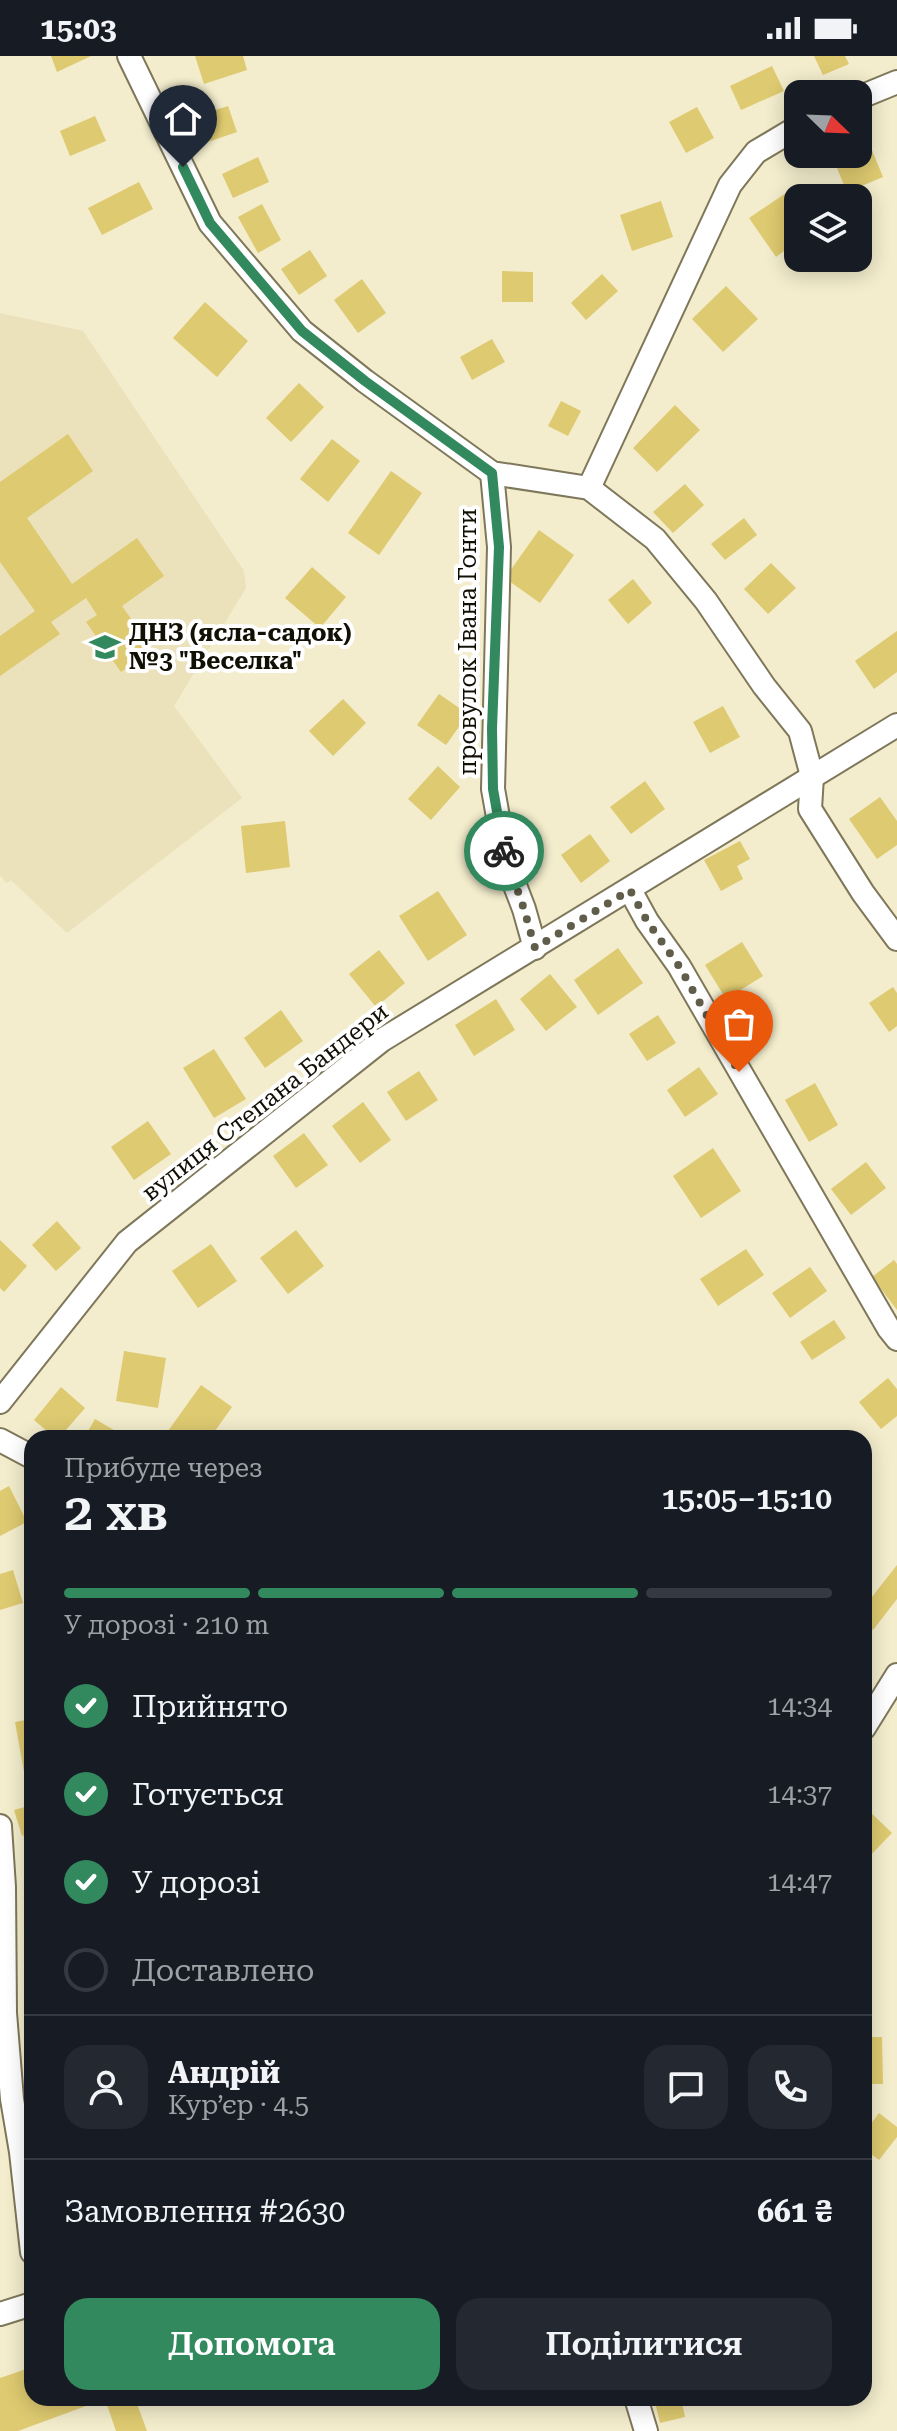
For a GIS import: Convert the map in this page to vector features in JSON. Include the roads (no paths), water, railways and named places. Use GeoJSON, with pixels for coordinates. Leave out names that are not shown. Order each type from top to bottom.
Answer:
{"type":"FeatureCollection","features":[{"type":"Feature","properties":{"kind":"street"},"geometry":{"type":"LineString","coordinates":[[129,56],[210,223],[302,331],[492,473],[589,488],[655,539],[706,601],[764,686],[800,731],[812,776],[810,809],[863,893],[897,939]]}},
{"type":"Feature","properties":{"kind":"street"},"geometry":{"type":"LineString","coordinates":[[872,92],[897,82]]}},
{"type":"Feature","properties":{"kind":"street"},"geometry":{"type":"LineString","coordinates":[[589,488],[730,185],[756,152],[784,135]]}},
{"type":"Feature","properties":{"kind":"street","name":"провулок Івана Гонти"},"geometry":{"type":"LineString","coordinates":[[492,473],[499,547],[492,728],[493,789],[506,862],[535,948]]}},
{"type":"Feature","properties":{"kind":"street","name":"вулиця Степана Бандери"},"geometry":{"type":"LineString","coordinates":[[0,1402],[127,1242],[382,1040],[897,725]]}},
{"type":"Feature","properties":{"kind":"street"},"geometry":{"type":"LineString","coordinates":[[630,890],[647,921],[679,966],[897,1339]]}},
{"type":"Feature","properties":{"kind":"street"},"geometry":{"type":"LineString","coordinates":[[0,1440],[24,1453]]}},
{"type":"Feature","properties":{"kind":"street"},"geometry":{"type":"LineString","coordinates":[[872,1710],[897,1675]]}},
{"type":"Feature","properties":{"kind":"street"},"geometry":{"type":"LineString","coordinates":[[0,1826],[5,2013],[12,2099],[24,2179]]}},
{"type":"Feature","properties":{"kind":"street"},"geometry":{"type":"LineString","coordinates":[[0,2314],[24,2306]]}},
{"type":"Feature","properties":{"kind":"street"},"geometry":{"type":"LineString","coordinates":[[638,2406],[646,2431]]}},
{"type":"Feature","properties":{"kind":"place","name":"ДНЗ (ясла-садок) №3 \"Веселка\""},"geometry":{"type":"Point","coordinates":[105,647]}}]}
